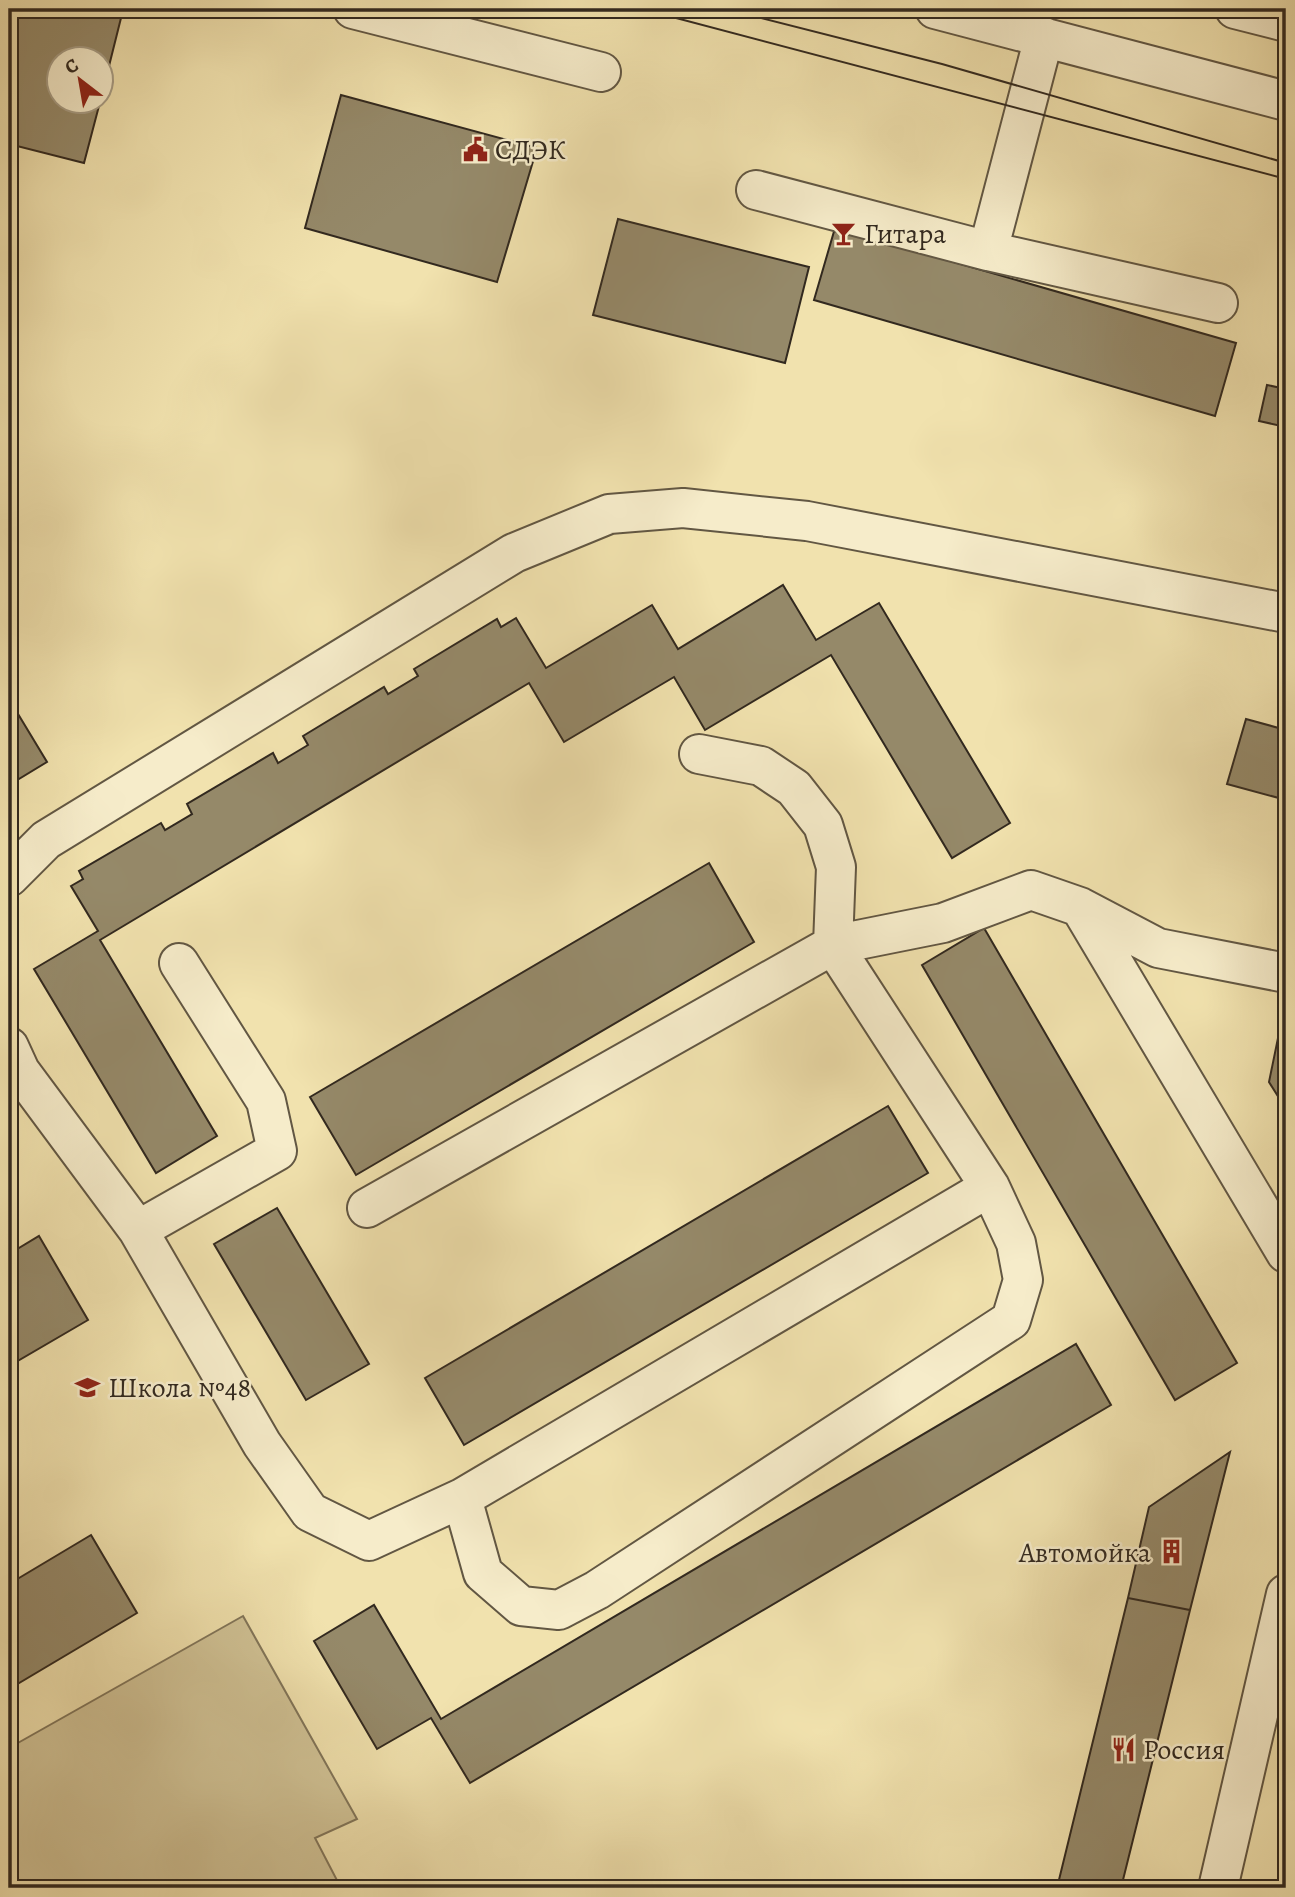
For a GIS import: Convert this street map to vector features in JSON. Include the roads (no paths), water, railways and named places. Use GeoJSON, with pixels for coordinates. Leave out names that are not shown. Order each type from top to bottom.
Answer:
{"type":"FeatureCollection","features":[{"type":"Feature","properties":{"kind":"street"},"geometry":{"type":"LineString","coordinates":[[935,9],[1286,100]]}},
{"type":"Feature","properties":{"kind":"street"},"geometry":{"type":"LineString","coordinates":[[1235,9],[1286,22]]}},
{"type":"Feature","properties":{"kind":"street"},"geometry":{"type":"LineString","coordinates":[[365,10],[601,72]]}},
{"type":"Feature","properties":{"kind":"street"},"geometry":{"type":"LineString","coordinates":[[988,251],[1044,37]]}},
{"type":"Feature","properties":{"kind":"street"},"geometry":{"type":"LineString","coordinates":[[756,190],[988,251],[1218,303]]}},
{"type":"Feature","properties":{"kind":"street"},"geometry":{"type":"LineString","coordinates":[[9,877],[46,840],[514,553],[610,514],[683,508],[807,521],[1286,614]]}},
{"type":"Feature","properties":{"kind":"street"},"geometry":{"type":"LineString","coordinates":[[462,1498],[483,1573],[521,1606],[559,1610],[597,1590],[1011,1320],[1023,1280],[1016,1243],[990,1187],[833,945],[836,867],[823,825],[794,788],[761,766],[699,754]]}},
{"type":"Feature","properties":{"kind":"street"},"geometry":{"type":"LineString","coordinates":[[367,1208],[833,945],[943,923],[1031,890],[1080,907],[1158,948],[1286,973]]}},
{"type":"Feature","properties":{"kind":"street"},"geometry":{"type":"LineString","coordinates":[[1080,907],[1286,1253]]}},
{"type":"Feature","properties":{"kind":"street"},"geometry":{"type":"LineString","coordinates":[[138,1230],[277,1150],[266,1101],[179,963]]}},
{"type":"Feature","properties":{"kind":"street"},"geometry":{"type":"LineString","coordinates":[[9,1046],[20,1071],[138,1230],[262,1444],[310,1512],[369,1541],[462,1498],[990,1187]]}},
{"type":"Feature","properties":{"kind":"street"},"geometry":{"type":"LineString","coordinates":[[1218,1888],[1286,1594]]}},
{"type":"Feature","properties":{"kind":"tram line"},"geometry":{"type":"LineString","coordinates":[[642,9],[1286,179]]}},
{"type":"Feature","properties":{"kind":"tram line"},"geometry":{"type":"LineString","coordinates":[[726,9],[942,64],[1286,163]]}},
{"type":"Feature","properties":{"kind":"place","name":"СДЭК"},"geometry":{"type":"Point","coordinates":[475,149]}},
{"type":"Feature","properties":{"kind":"place","name":"Гитара"},"geometry":{"type":"Point","coordinates":[844,233]}},
{"type":"Feature","properties":{"kind":"place","name":"Школа №48"},"geometry":{"type":"Point","coordinates":[88,1387]}},
{"type":"Feature","properties":{"kind":"place","name":"Автомойка"},"geometry":{"type":"Point","coordinates":[1171,1552]}},
{"type":"Feature","properties":{"kind":"place","name":"Россия"},"geometry":{"type":"Point","coordinates":[1123,1749]}}]}
